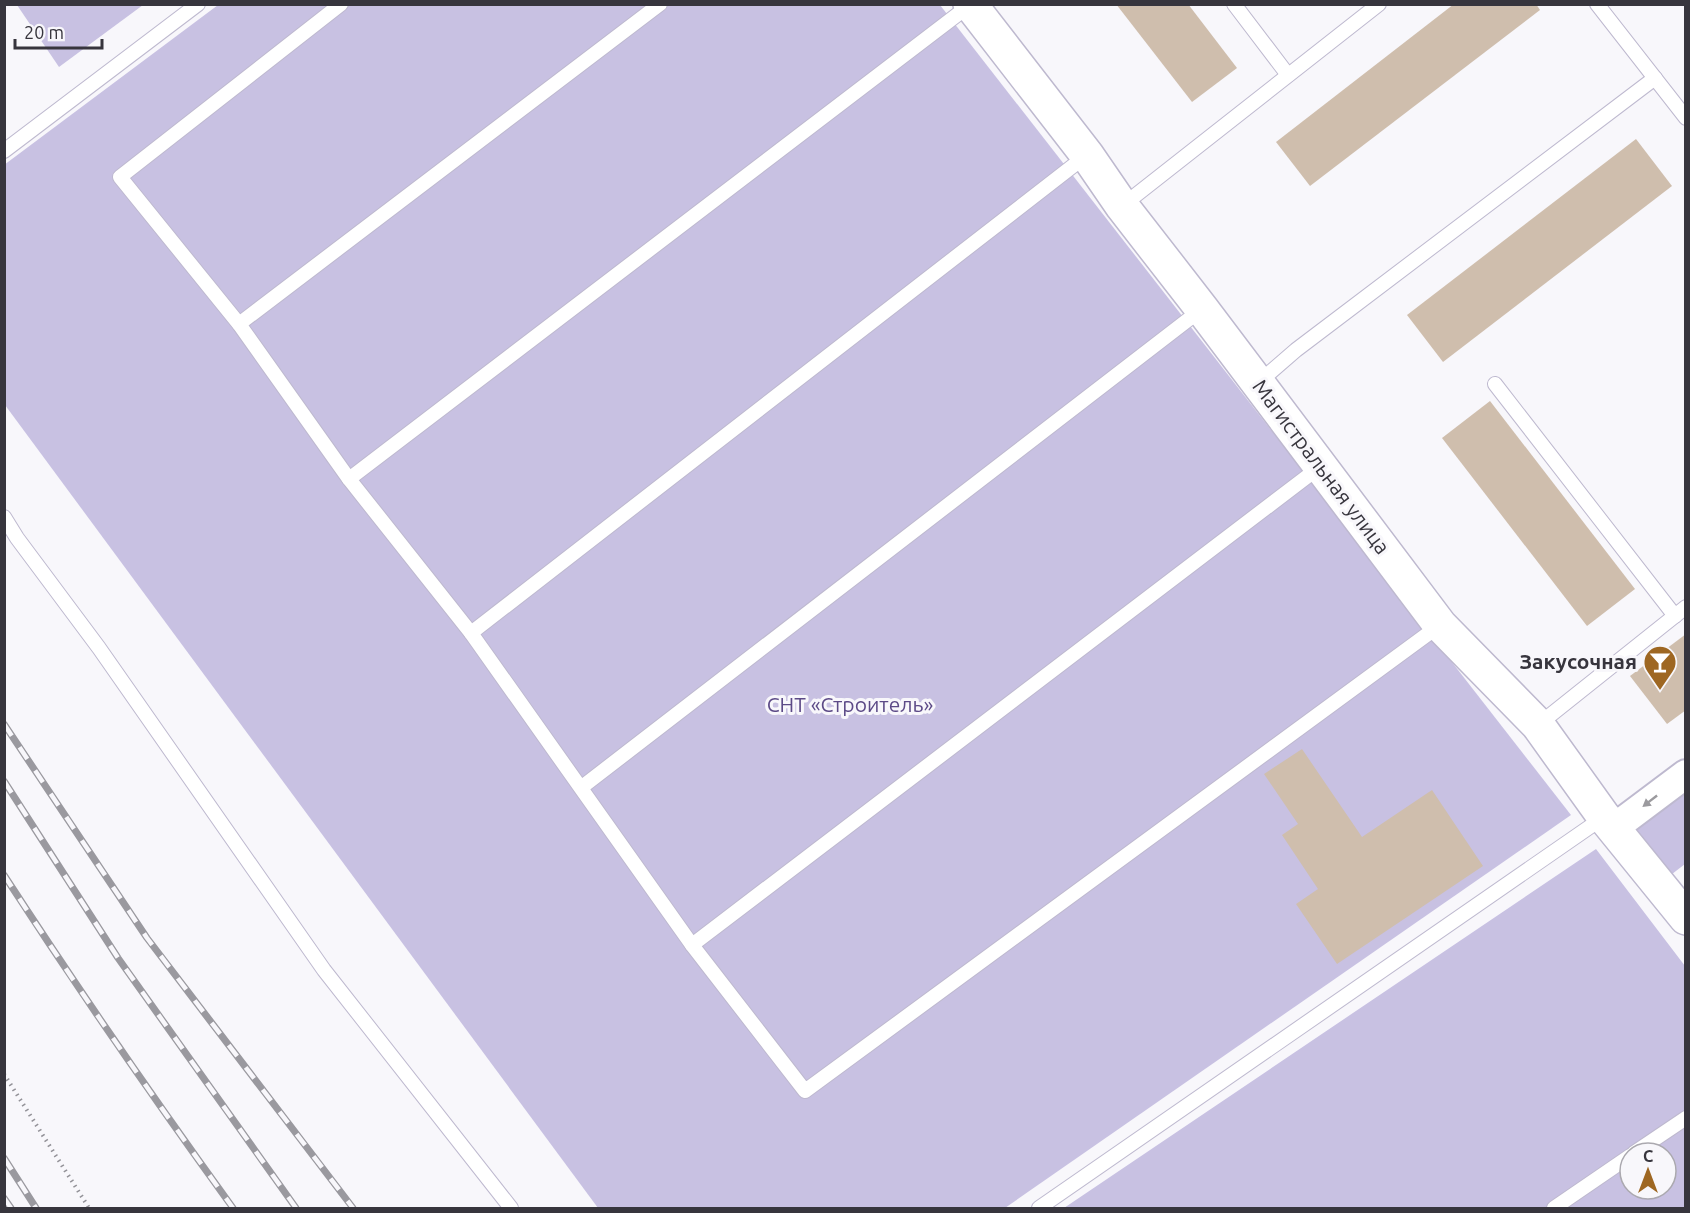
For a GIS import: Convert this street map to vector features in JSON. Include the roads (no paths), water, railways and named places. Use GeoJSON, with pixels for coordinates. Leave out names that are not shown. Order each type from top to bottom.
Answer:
{"type":"FeatureCollection","features":[{"type":"Feature","properties":{"kind":"street","name":"Магистральная улица"},"geometry":{"type":"LineString","coordinates":[[970,5],[1087,155],[1122,207],[1202,309],[1440,625],[1538,725],[1609,822],[1686,918]]}},
{"type":"Feature","properties":{"kind":"street"},"geometry":{"type":"LineString","coordinates":[[1609,822],[1686,774]]}},
{"type":"Feature","properties":{"kind":"lane"},"geometry":{"type":"LineString","coordinates":[[4,151],[198,4]]}},
{"type":"Feature","properties":{"kind":"lane"},"geometry":{"type":"LineString","coordinates":[[341,4],[120,177],[238,324],[349,479],[471,633],[582,786],[692,945],[805,1091],[1440,625]]}},
{"type":"Feature","properties":{"kind":"lane"},"geometry":{"type":"LineString","coordinates":[[238,324],[660,4]]}},
{"type":"Feature","properties":{"kind":"lane"},"geometry":{"type":"LineString","coordinates":[[1234,4],[1288,75]]}},
{"type":"Feature","properties":{"kind":"lane"},"geometry":{"type":"LineString","coordinates":[[1122,207],[1379,4]]}},
{"type":"Feature","properties":{"kind":"lane"},"geometry":{"type":"LineString","coordinates":[[1597,4],[1686,118]]}},
{"type":"Feature","properties":{"kind":"lane"},"geometry":{"type":"LineString","coordinates":[[349,479],[970,5]]}},
{"type":"Feature","properties":{"kind":"lane"},"geometry":{"type":"LineString","coordinates":[[1258,383],[1296,350],[1655,78]]}},
{"type":"Feature","properties":{"kind":"lane"},"geometry":{"type":"LineString","coordinates":[[471,633],[1087,155]]}},
{"type":"Feature","properties":{"kind":"lane"},"geometry":{"type":"LineString","coordinates":[[582,786],[1202,309]]}},
{"type":"Feature","properties":{"kind":"lane"},"geometry":{"type":"LineString","coordinates":[[1495,384],[1680,611],[1538,725]]}},
{"type":"Feature","properties":{"kind":"lane"},"geometry":{"type":"LineString","coordinates":[[692,945],[1321,466]]}},
{"type":"Feature","properties":{"kind":"lane"},"geometry":{"type":"LineString","coordinates":[[4,518],[106,658],[324,970],[511,1209]]}},
{"type":"Feature","properties":{"kind":"lane"},"geometry":{"type":"LineString","coordinates":[[1039,1209],[1609,822]]}},
{"type":"Feature","properties":{"kind":"lane"},"geometry":{"type":"LineString","coordinates":[[1652,1141],[1686,1118]]}},
{"type":"Feature","properties":{"kind":"lane"},"geometry":{"type":"LineString","coordinates":[[1554,1209],[1618,1164]]}},
{"type":"Feature","properties":{"kind":"railway"},"geometry":{"type":"LineString","coordinates":[[4,724],[147,938],[353,1208]]}},
{"type":"Feature","properties":{"kind":"railway"},"geometry":{"type":"LineString","coordinates":[[4,781],[118,958],[296,1208]]}},
{"type":"Feature","properties":{"kind":"railway"},"geometry":{"type":"LineString","coordinates":[[4,875],[174,1126],[233,1208]]}},
{"type":"Feature","properties":{"kind":"railway"},"geometry":{"type":"LineString","coordinates":[[4,1158],[36,1208]]}},
{"type":"Feature","properties":{"kind":"railway"},"geometry":{"type":"LineString","coordinates":[[4,1198],[11,1208]]}},
{"type":"Feature","properties":{"kind":"place","name":"Закусочная"},"geometry":{"type":"Point","coordinates":[1660,691]}},
{"type":"Feature","properties":{"kind":"park label","name":"СНТ «Строитель»"},"geometry":{"type":"Point","coordinates":[850,705]}}]}
